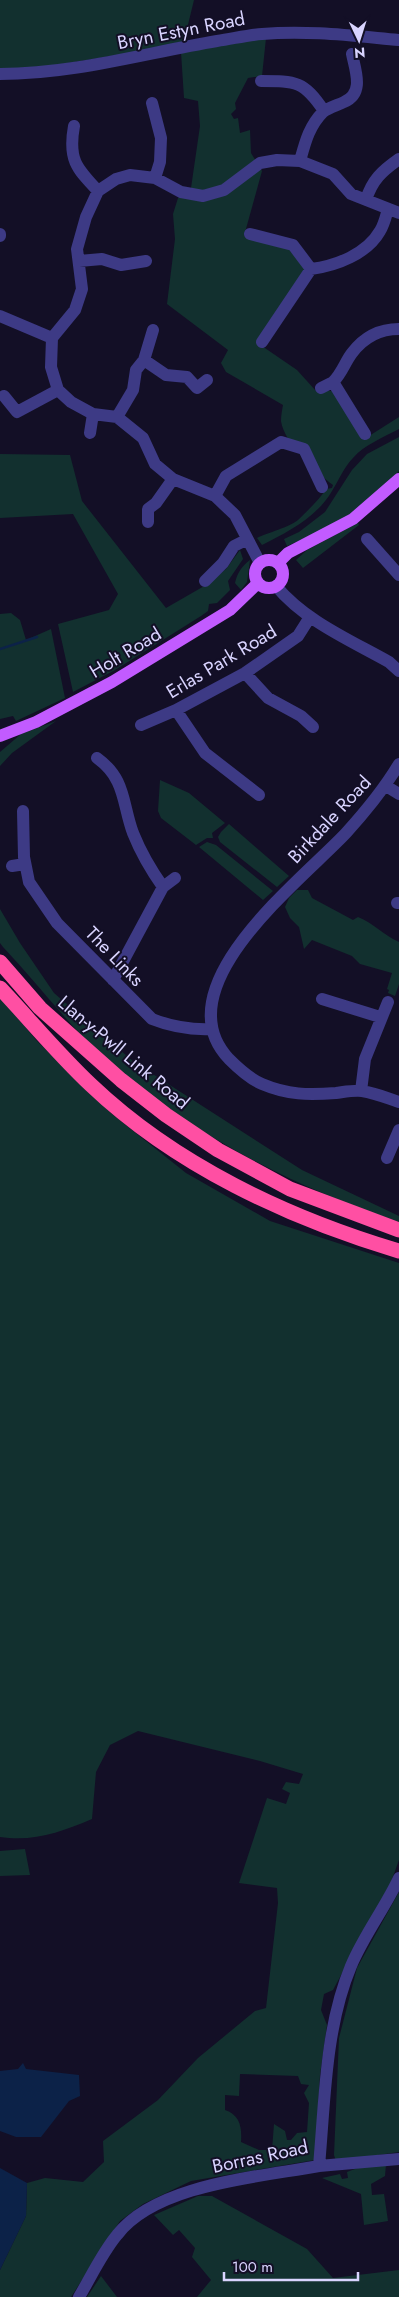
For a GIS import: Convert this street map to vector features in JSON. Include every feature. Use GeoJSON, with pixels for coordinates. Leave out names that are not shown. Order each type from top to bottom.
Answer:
{"type":"FeatureCollection","features":[{"type":"Feature","properties":{"kind":"highway","name":"Llan-y-Pwll Link Road"},"geometry":{"type":"LineString","coordinates":[[0,962],[40,1008],[121,1080],[166,1115],[218,1150],[290,1189],[399,1230]]}},
{"type":"Feature","properties":{"kind":"highway","name":"Llan-y-Pwll Link Road"},"geometry":{"type":"LineString","coordinates":[[0,988],[91,1086],[168,1146],[246,1191],[298,1215],[399,1251]]}},
{"type":"Feature","properties":{"kind":"main road"},"geometry":{"type":"LineString","coordinates":[[278,563],[288,553],[353,519],[399,479]]}},
{"type":"Feature","properties":{"kind":"main road"},"geometry":{"type":"LineString","coordinates":[[267,560],[278,563],[283,575],[276,586],[268,588],[258,583],[255,574],[260,563],[267,560]]}},
{"type":"Feature","properties":{"kind":"main road","name":"Holt Road"},"geometry":{"type":"LineString","coordinates":[[0,736],[36,722],[112,682],[230,610],[258,583]]}},
{"type":"Feature","properties":{"kind":"street","name":"Bryn Estyn Road"},"geometry":{"type":"LineString","coordinates":[[0,74],[27,74],[83,68],[186,46],[261,34],[304,33],[399,40]]}},
{"type":"Feature","properties":{"kind":"street"},"geometry":{"type":"LineString","coordinates":[[300,161],[309,131],[324,111],[348,101],[355,94],[358,84],[351,68],[352,54]]}},
{"type":"Feature","properties":{"kind":"street"},"geometry":{"type":"LineString","coordinates":[[261,81],[276,77],[297,83],[305,87],[324,111]]}},
{"type":"Feature","properties":{"kind":"street"},"geometry":{"type":"LineString","coordinates":[[152,103],[161,138],[160,162],[155,178]]}},
{"type":"Feature","properties":{"kind":"street"},"geometry":{"type":"LineString","coordinates":[[74,126],[70,146],[74,160],[82,175],[98,191]]}},
{"type":"Feature","properties":{"kind":"street"},"geometry":{"type":"LineString","coordinates":[[366,200],[371,184],[387,167],[399,159]]}},
{"type":"Feature","properties":{"kind":"street"},"geometry":{"type":"LineString","coordinates":[[260,563],[246,540],[235,515],[215,496],[173,479],[155,464],[143,438],[117,417],[93,414],[71,402],[58,390],[51,367],[52,338],[75,310],[82,289],[77,248],[86,216],[98,191],[116,179],[130,175],[155,178],[180,192],[203,196],[224,190],[260,163],[277,160],[300,161],[333,174],[351,194],[393,211],[370,245],[329,267],[311,269],[262,342]]}},
{"type":"Feature","properties":{"kind":"street"},"geometry":{"type":"LineString","coordinates":[[250,234],[293,245],[311,269]]}},
{"type":"Feature","properties":{"kind":"street"},"geometry":{"type":"LineString","coordinates":[[79,261],[102,259],[121,265],[146,261]]}},
{"type":"Feature","properties":{"kind":"street"},"geometry":{"type":"LineString","coordinates":[[0,316],[52,338]]}},
{"type":"Feature","properties":{"kind":"street"},"geometry":{"type":"LineString","coordinates":[[321,388],[333,382],[339,376],[353,352],[372,334],[399,328]]}},
{"type":"Feature","properties":{"kind":"street"},"geometry":{"type":"LineString","coordinates":[[117,417],[133,390],[136,370],[144,360],[153,330]]}},
{"type":"Feature","properties":{"kind":"street"},"geometry":{"type":"LineString","coordinates":[[144,360],[166,375],[187,376],[202,388]]}},
{"type":"Feature","properties":{"kind":"street"},"geometry":{"type":"LineString","coordinates":[[333,382],[365,434]]}},
{"type":"Feature","properties":{"kind":"street"},"geometry":{"type":"LineString","coordinates":[[4,396],[16,418],[58,390]]}},
{"type":"Feature","properties":{"kind":"street"},"geometry":{"type":"LineString","coordinates":[[90,433],[93,414]]}},
{"type":"Feature","properties":{"kind":"street"},"geometry":{"type":"LineString","coordinates":[[215,496],[226,476],[280,436],[304,449],[322,487]]}},
{"type":"Feature","properties":{"kind":"street"},"geometry":{"type":"LineString","coordinates":[[148,522],[142,506],[156,502],[173,479]]}},
{"type":"Feature","properties":{"kind":"street"},"geometry":{"type":"LineString","coordinates":[[205,580],[223,563],[234,546],[246,540]]}},
{"type":"Feature","properties":{"kind":"street"},"geometry":{"type":"LineString","coordinates":[[369,547],[399,575]]}},
{"type":"Feature","properties":{"kind":"street"},"geometry":{"type":"LineString","coordinates":[[276,586],[289,601],[310,617],[389,662],[399,671]]}},
{"type":"Feature","properties":{"kind":"street","name":"Erlas Park Road"},"geometry":{"type":"LineString","coordinates":[[141,725],[176,710],[245,673],[298,636],[310,617]]}},
{"type":"Feature","properties":{"kind":"street"},"geometry":{"type":"LineString","coordinates":[[245,673],[268,698],[301,716],[313,727]]}},
{"type":"Feature","properties":{"kind":"street"},"geometry":{"type":"LineString","coordinates":[[176,710],[205,753],[258,795]]}},
{"type":"Feature","properties":{"kind":"street"},"geometry":{"type":"LineString","coordinates":[[97,758],[108,766],[118,781],[124,795],[127,815],[141,852],[163,887]]}},
{"type":"Feature","properties":{"kind":"street","name":"Birkdale Road"},"geometry":{"type":"LineString","coordinates":[[212,1029],[213,1000],[218,977],[234,951],[282,897],[345,833],[386,786],[399,764]]}},
{"type":"Feature","properties":{"kind":"street"},"geometry":{"type":"LineString","coordinates":[[386,786],[399,794]]}},
{"type":"Feature","properties":{"kind":"street","name":"The Links"},"geometry":{"type":"LineString","coordinates":[[26,817],[25,864],[29,882],[56,923],[152,1019],[191,1030],[212,1029]]}},
{"type":"Feature","properties":{"kind":"street"},"geometry":{"type":"LineString","coordinates":[[12,866],[25,864]]}},
{"type":"Feature","properties":{"kind":"street"},"geometry":{"type":"LineString","coordinates":[[113,980],[163,887],[175,878]]}},
{"type":"Feature","properties":{"kind":"street"},"geometry":{"type":"LineString","coordinates":[[321,998],[380,1017]]}},
{"type":"Feature","properties":{"kind":"street"},"geometry":{"type":"LineString","coordinates":[[361,1091],[365,1059],[380,1017],[388,1002]]}},
{"type":"Feature","properties":{"kind":"street"},"geometry":{"type":"LineString","coordinates":[[212,1029],[219,1048],[236,1066],[259,1083],[284,1093],[314,1094],[361,1091],[399,1102]]}},
{"type":"Feature","properties":{"kind":"street"},"geometry":{"type":"LineString","coordinates":[[393,1152],[399,1130]]}},
{"type":"Feature","properties":{"kind":"street","name":"Borras Road"},"geometry":{"type":"LineString","coordinates":[[79,2297],[117,2234],[137,2216],[162,2201],[200,2188],[319,2166],[330,2054],[339,2003],[351,1965],[399,1878]]}},
{"type":"Feature","properties":{"kind":"street"},"geometry":{"type":"LineString","coordinates":[[319,2166],[399,2159]]}},
{"type":"Feature","properties":{"kind":"green space"},"geometry":{"type":"Polygon","coordinates":[[[0,0],[194,0],[184,41],[149,50],[0,74],[0,0]]]}},
{"type":"Feature","properties":{"kind":"green space"},"geometry":{"type":"Polygon","coordinates":[[[266,38],[262,76],[248,78],[235,103],[236,109],[231,114],[234,119],[238,118],[240,133],[250,130],[251,153],[262,171],[244,236],[288,248],[306,268],[259,344],[297,370],[316,391],[332,391],[369,436],[399,417],[399,429],[358,453],[347,465],[326,500],[310,516],[292,529],[262,545],[257,538],[294,523],[326,489],[332,488],[333,485],[310,465],[294,447],[283,430],[281,421],[283,405],[226,372],[221,363],[228,350],[167,304],[175,239],[173,214],[178,198],[191,188],[200,126],[198,101],[184,98],[181,52],[266,38]]]}},
{"type":"Feature","properties":{"kind":"green space"},"geometry":{"type":"Polygon","coordinates":[[[399,437],[399,471],[378,492],[364,505],[334,525],[287,546],[284,539],[299,532],[325,512],[352,470],[367,454],[399,437]]]}},
{"type":"Feature","properties":{"kind":"green space"},"geometry":{"type":"Polygon","coordinates":[[[0,454],[70,455],[82,501],[166,608],[206,585],[226,569],[240,550],[243,559],[228,581],[230,590],[217,603],[209,604],[208,611],[201,616],[115,670],[73,692],[58,624],[109,610],[118,594],[73,514],[0,518],[0,454]]]}},
{"type":"Feature","properties":{"kind":"green space"},"geometry":{"type":"Polygon","coordinates":[[[358,523],[359,525],[303,568],[296,560],[307,550],[358,523]]]}},
{"type":"Feature","properties":{"kind":"green space"},"geometry":{"type":"Polygon","coordinates":[[[250,560],[247,582],[241,590],[235,583],[236,579],[240,570],[250,560]]]}},
{"type":"Feature","properties":{"kind":"green space"},"geometry":{"type":"Polygon","coordinates":[[[11,613],[20,620],[26,640],[51,629],[65,698],[16,721],[13,716],[0,719],[0,614],[11,613]]]}},
{"type":"Feature","properties":{"kind":"green space"},"geometry":{"type":"Polygon","coordinates":[[[56,721],[12,753],[0,766],[0,752],[21,734],[56,721]]]}},
{"type":"Feature","properties":{"kind":"green space"},"geometry":{"type":"Polygon","coordinates":[[[160,780],[189,793],[225,823],[212,833],[213,838],[207,838],[196,845],[161,818],[158,811],[160,780]]]}},
{"type":"Feature","properties":{"kind":"green space"},"geometry":{"type":"Polygon","coordinates":[[[229,824],[289,876],[277,887],[220,842],[218,837],[229,824]]]}},
{"type":"Feature","properties":{"kind":"green space"},"geometry":{"type":"Polygon","coordinates":[[[207,842],[216,845],[273,891],[263,900],[199,847],[207,842]]]}},
{"type":"Feature","properties":{"kind":"green space"},"geometry":{"type":"Polygon","coordinates":[[[297,890],[308,890],[312,898],[353,920],[358,917],[364,920],[399,942],[399,984],[395,996],[388,993],[389,990],[387,989],[392,973],[360,964],[352,956],[312,940],[304,949],[299,927],[290,918],[285,907],[289,898],[297,890]]]}},
{"type":"Feature","properties":{"kind":"green space"},"geometry":{"type":"Polygon","coordinates":[[[0,909],[20,943],[54,993],[134,1062],[302,1170],[399,1216],[399,1222],[359,1208],[282,1175],[207,1134],[138,1086],[92,1046],[3,947],[0,943],[0,909]]]}},
{"type":"Feature","properties":{"kind":"green space"},"geometry":{"type":"Polygon","coordinates":[[[0,997],[37,1041],[112,1114],[186,1173],[270,1221],[399,1263],[399,1860],[391,1882],[333,1990],[324,1994],[321,2010],[327,2025],[320,2075],[315,2160],[191,2181],[143,2204],[120,2221],[71,2297],[0,2297],[0,2270],[26,2216],[27,2183],[45,2178],[83,2182],[104,2162],[103,2141],[158,2100],[198,2058],[255,2011],[266,2008],[278,1903],[277,1888],[239,1883],[267,1798],[286,1804],[290,1793],[282,1789],[286,1782],[299,1784],[303,1774],[260,1761],[138,1731],[110,1745],[96,1772],[92,1819],[47,1835],[24,1838],[0,1837],[0,997]],[[240,2074],[239,2096],[225,2095],[225,2110],[234,2115],[239,2122],[241,2142],[259,2150],[272,2150],[274,2124],[285,2131],[287,2140],[291,2140],[297,2133],[307,2132],[309,2103],[304,2093],[309,2085],[301,2084],[298,2076],[240,2074]]]}},
{"type":"Feature","properties":{"kind":"green space"},"geometry":{"type":"Polygon","coordinates":[[[25,1849],[30,1875],[0,1876],[0,1851],[25,1849]]]}},
{"type":"Feature","properties":{"kind":"green space"},"geometry":{"type":"Polygon","coordinates":[[[399,1892],[399,2152],[336,2161],[334,2155],[339,2038],[357,1968],[399,1892]]]}},
{"type":"Feature","properties":{"kind":"green space"},"geometry":{"type":"Polygon","coordinates":[[[386,2164],[385,2176],[371,2184],[372,2195],[384,2194],[388,2221],[364,2225],[361,2194],[322,2178],[340,2174],[342,2179],[348,2178],[347,2172],[360,2167],[386,2164]]]}},
{"type":"Feature","properties":{"kind":"green space"},"geometry":{"type":"Polygon","coordinates":[[[198,2196],[212,2196],[307,2249],[333,2278],[399,2270],[399,2297],[197,2297],[211,2280],[192,2257],[195,2248],[179,2230],[173,2235],[154,2215],[198,2196]]]}},
{"type":"Feature","properties":{"kind":"green space"},"geometry":{"type":"Polygon","coordinates":[[[101,2276],[117,2297],[87,2297],[101,2276]]]}},
{"type":"Feature","properties":{"kind":"water"},"geometry":{"type":"Polygon","coordinates":[[[23,2063],[26,2069],[79,2075],[80,2096],[69,2101],[41,2137],[16,2137],[0,2131],[0,2071],[18,2069],[23,2063]]]}},
{"type":"Feature","properties":{"kind":"water"},"geometry":{"type":"Polygon","coordinates":[[[0,2168],[27,2183],[26,2216],[0,2270],[0,2168]]]}},
{"type":"Feature","properties":{"kind":"waterway"},"geometry":{"type":"LineString","coordinates":[[0,649],[37,637]]}}]}
